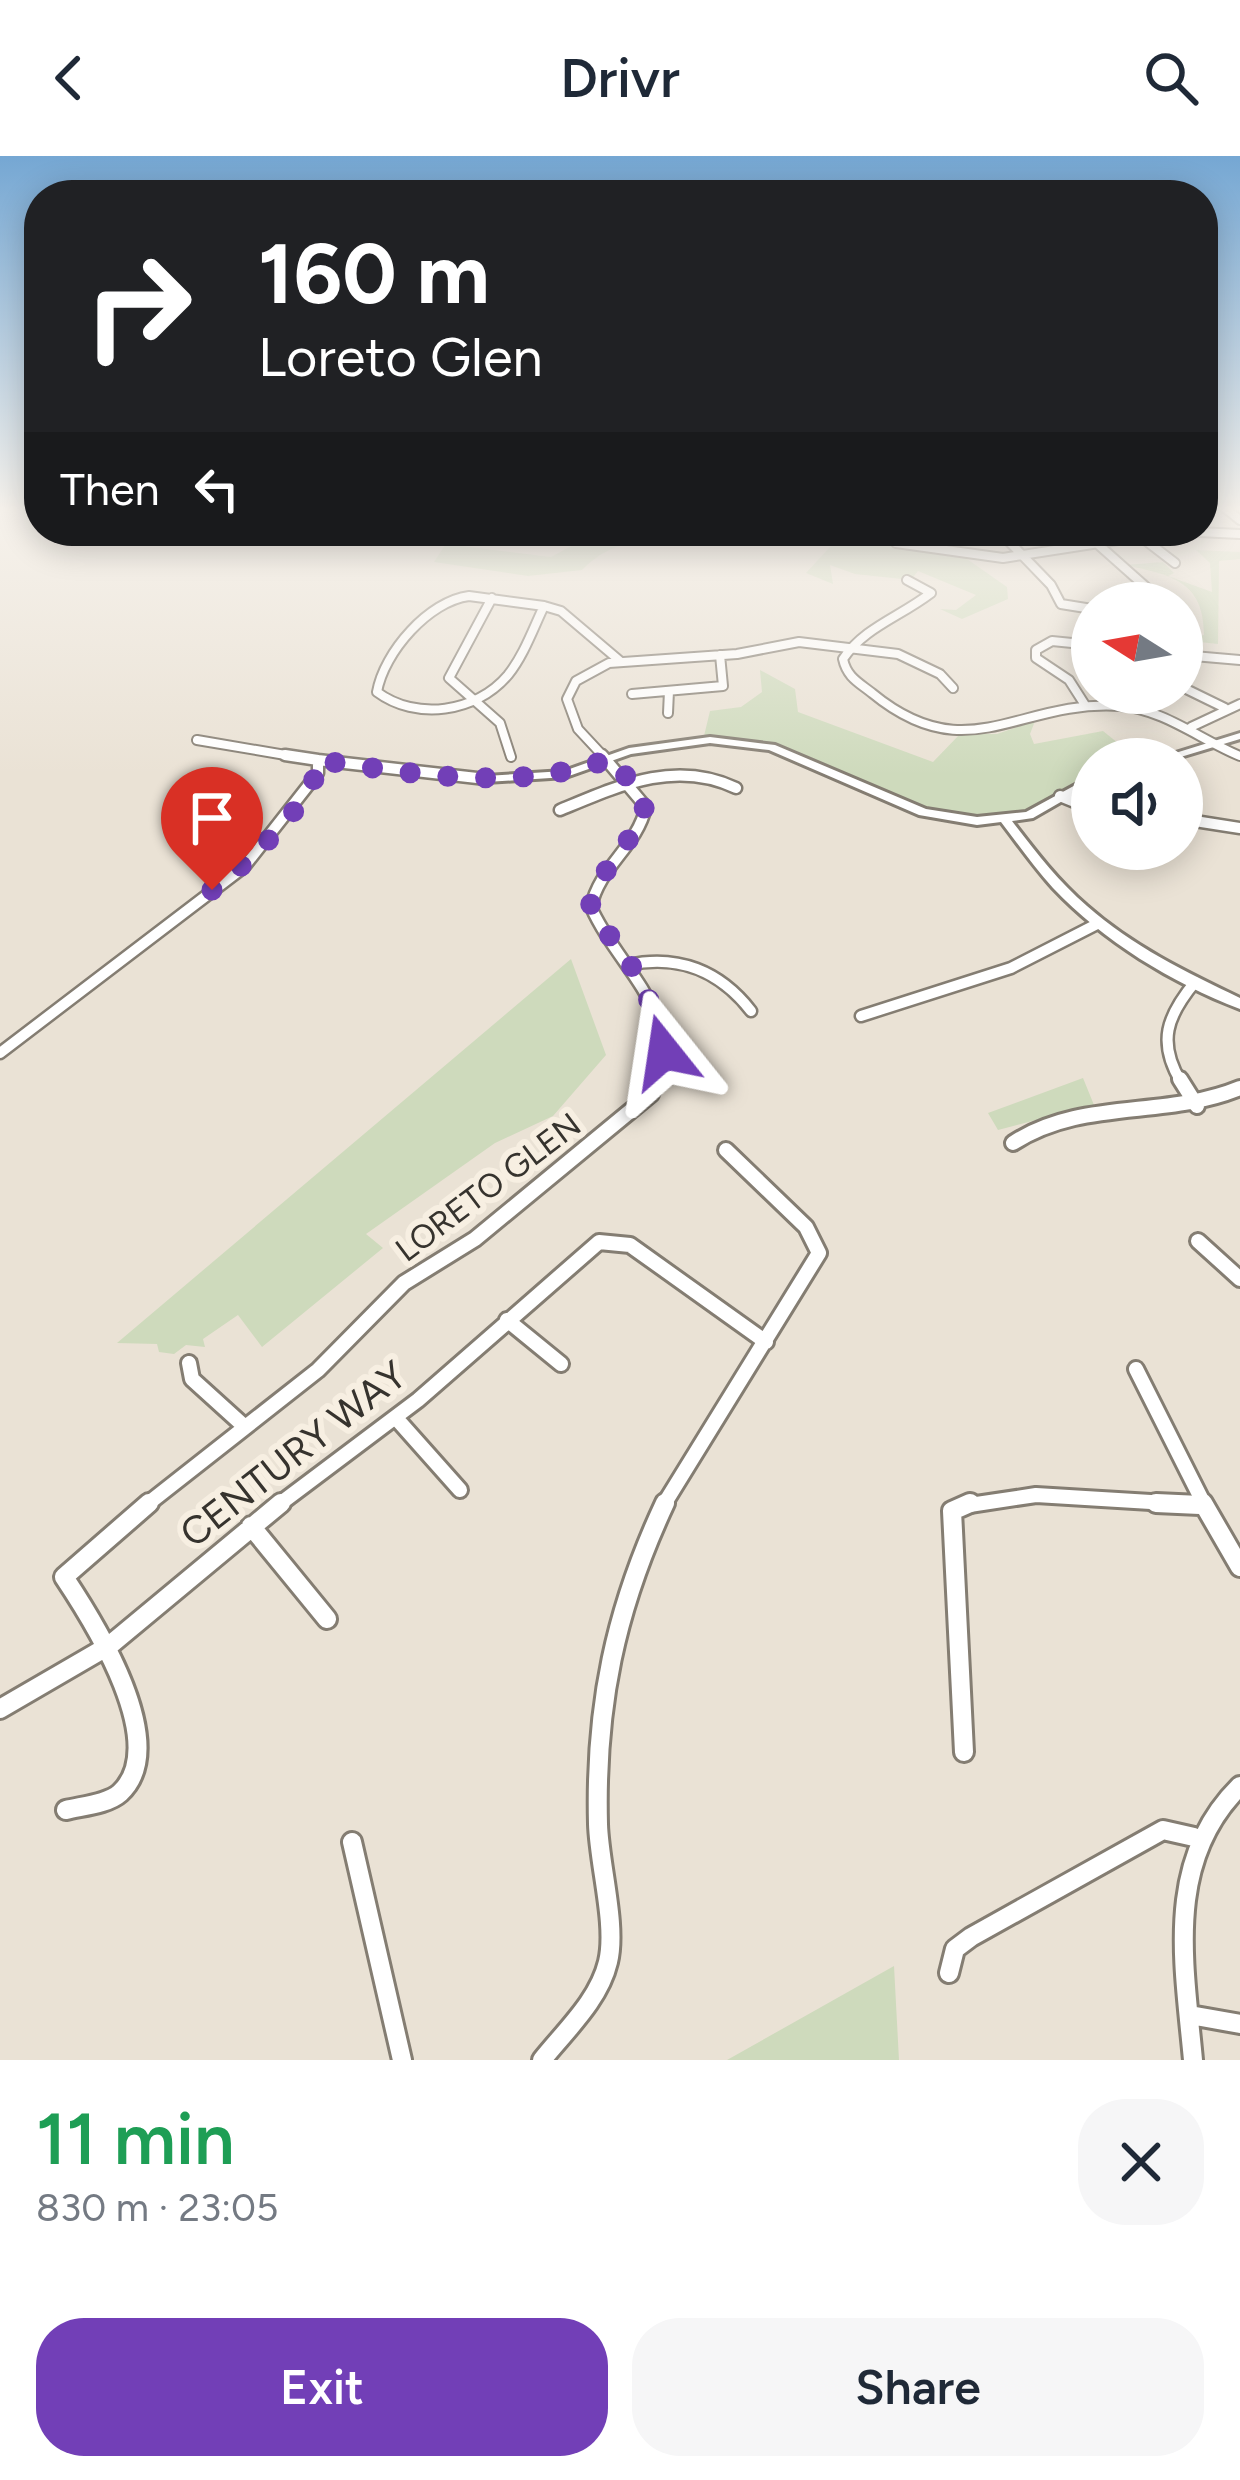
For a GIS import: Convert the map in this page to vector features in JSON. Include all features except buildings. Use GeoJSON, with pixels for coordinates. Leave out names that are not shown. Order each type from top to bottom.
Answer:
{"type":"FeatureCollection","features":[{"type":"Feature","properties":{"kind":"street"},"geometry":{"type":"LineString","coordinates":[[454,597],[432,604],[377,682],[377,692],[402,709],[437,710],[470,700],[511,672],[544,606]]}},
{"type":"Feature","properties":{"kind":"street"},"geometry":{"type":"LineString","coordinates":[[472,597],[544,606],[574,618],[620,661]]}},
{"type":"Feature","properties":{"kind":"street"},"geometry":{"type":"LineString","coordinates":[[926,597],[894,621],[860,634],[848,650],[844,670],[850,679],[876,696],[894,718],[923,730],[989,731],[1022,716],[1071,707]]}},
{"type":"Feature","properties":{"kind":"street"},"geometry":{"type":"LineString","coordinates":[[492,598],[449,673],[453,688],[508,733],[511,757]]}},
{"type":"Feature","properties":{"kind":"street"},"geometry":{"type":"LineString","coordinates":[[1071,642],[1052,640],[1036,650],[1036,658],[1071,683]]}},
{"type":"Feature","properties":{"kind":"street"},"geometry":{"type":"LineString","coordinates":[[632,782],[612,758],[576,729],[567,699],[576,681],[620,661],[720,655],[799,642],[898,654],[940,674],[953,688]]}},
{"type":"Feature","properties":{"kind":"street"},"geometry":{"type":"LineString","coordinates":[[632,694],[723,686],[720,655]]}},
{"type":"Feature","properties":{"kind":"street"},"geometry":{"type":"LineString","coordinates":[[1203,657],[1240,660]]}},
{"type":"Feature","properties":{"kind":"street"},"geometry":{"type":"LineString","coordinates":[[668,712],[669,691]]}},
{"type":"Feature","properties":{"kind":"street"},"geometry":{"type":"LineString","coordinates":[[1203,697],[1225,708]]}},
{"type":"Feature","properties":{"kind":"street"},"geometry":{"type":"LineString","coordinates":[[1191,728],[1240,704]]}},
{"type":"Feature","properties":{"kind":"street"},"geometry":{"type":"LineString","coordinates":[[1153,714],[1191,728],[1240,756]]}},
{"type":"Feature","properties":{"kind":"street"},"geometry":{"type":"LineString","coordinates":[[1203,747],[1240,736]]}},
{"type":"Feature","properties":{"kind":"street"},"geometry":{"type":"LineString","coordinates":[[197,740],[318,760],[485,778],[541,778],[661,744],[698,740],[771,747],[923,812],[954,819],[1005,819],[1046,808],[1071,790]]}},
{"type":"Feature","properties":{"kind":"street"},"geometry":{"type":"LineString","coordinates":[[0,1053],[244,866],[318,773],[318,760]]}},
{"type":"Feature","properties":{"kind":"street"},"geometry":{"type":"LineString","coordinates":[[560,810],[632,782],[685,774],[713,777],[736,788]]}},
{"type":"Feature","properties":{"kind":"street","name":"LORETO GLEN"},"geometry":{"type":"LineString","coordinates":[[110,1645],[64,1577],[317,1370],[404,1283],[475,1239],[651,1094],[663,1071],[662,1036],[644,984],[590,908],[594,888],[644,823],[646,807],[632,782]]}},
{"type":"Feature","properties":{"kind":"street"},"geometry":{"type":"LineString","coordinates":[[1060,796],[1071,800]]}},
{"type":"Feature","properties":{"kind":"street"},"geometry":{"type":"LineString","coordinates":[[1005,819],[1048,881],[1097,923],[1240,1004]]}},
{"type":"Feature","properties":{"kind":"street"},"geometry":{"type":"LineString","coordinates":[[1203,822],[1240,828]]}},
{"type":"Feature","properties":{"kind":"street"},"geometry":{"type":"LineString","coordinates":[[861,1016],[1011,968],[1097,923]]}},
{"type":"Feature","properties":{"kind":"street"},"geometry":{"type":"LineString","coordinates":[[628,965],[658,957],[682,960],[742,997],[751,1011]]}},
{"type":"Feature","properties":{"kind":"street"},"geometry":{"type":"LineString","coordinates":[[1195,982],[1175,1004],[1163,1030],[1171,1066],[1197,1106]]}},
{"type":"Feature","properties":{"kind":"street"},"geometry":{"type":"LineString","coordinates":[[1013,1143],[1028,1130],[1099,1112],[1197,1106],[1240,1088]]}},
{"type":"Feature","properties":{"kind":"street"},"geometry":{"type":"LineString","coordinates":[[542,2060],[599,1990],[610,1957],[598,1828],[598,1745],[621,1606],[664,1505],[819,1253],[806,1227],[727,1150]]}},
{"type":"Feature","properties":{"kind":"street","name":"CENTURY WAY"},"geometry":{"type":"LineString","coordinates":[[0,1709],[110,1645],[251,1526],[396,1418],[598,1242],[617,1240],[766,1342]]}},
{"type":"Feature","properties":{"kind":"street"},"geometry":{"type":"LineString","coordinates":[[1198,1241],[1240,1279]]}},
{"type":"Feature","properties":{"kind":"street"},"geometry":{"type":"LineString","coordinates":[[507,1320],[561,1364]]}},
{"type":"Feature","properties":{"kind":"street"},"geometry":{"type":"LineString","coordinates":[[189,1363],[192,1379],[245,1426]]}},
{"type":"Feature","properties":{"kind":"street"},"geometry":{"type":"LineString","coordinates":[[1136,1370],[1171,1428],[1199,1505],[1240,1567]]}},
{"type":"Feature","properties":{"kind":"street"},"geometry":{"type":"LineString","coordinates":[[396,1418],[460,1490]]}},
{"type":"Feature","properties":{"kind":"street"},"geometry":{"type":"LineString","coordinates":[[964,1752],[952,1511],[965,1502],[1039,1494],[1199,1505]]}},
{"type":"Feature","properties":{"kind":"street"},"geometry":{"type":"LineString","coordinates":[[251,1526],[327,1619]]}},
{"type":"Feature","properties":{"kind":"street"},"geometry":{"type":"LineString","coordinates":[[66,1810],[116,1797],[135,1775],[138,1745],[110,1645]]}},
{"type":"Feature","properties":{"kind":"street"},"geometry":{"type":"LineString","coordinates":[[1193,2060],[1184,1910],[1198,1833],[1240,1786]]}},
{"type":"Feature","properties":{"kind":"street"},"geometry":{"type":"LineString","coordinates":[[949,1973],[955,1949],[971,1937],[1163,1830],[1198,1833]]}},
{"type":"Feature","properties":{"kind":"street"},"geometry":{"type":"LineString","coordinates":[[352,1842],[402,2060]]}},
{"type":"Feature","properties":{"kind":"street"},"geometry":{"type":"LineString","coordinates":[[1190,2014],[1240,2024]]}},
{"type":"Feature","properties":{"kind":"green space"},"geometry":{"type":"Polygon","coordinates":[[[974,597],[1008,597],[962,619],[940,609],[956,610],[974,597]]]}},
{"type":"Feature","properties":{"kind":"green space"},"geometry":{"type":"Polygon","coordinates":[[[1203,597],[1219,597],[1218,644],[1203,642],[1203,597]]]}},
{"type":"Feature","properties":{"kind":"green space"},"geometry":{"type":"Polygon","coordinates":[[[760,670],[795,689],[798,712],[933,762],[960,734],[997,734],[1035,721],[1030,734],[1034,744],[1103,731],[1112,738],[1071,738],[1071,786],[1019,813],[971,818],[929,812],[787,748],[704,736],[710,711],[741,707],[762,692],[760,670]]]}},
{"type":"Feature","properties":{"kind":"green space"},"geometry":{"type":"Polygon","coordinates":[[[571,959],[606,1055],[553,1116],[495,1143],[366,1234],[383,1248],[262,1347],[238,1315],[203,1339],[205,1347],[186,1345],[174,1354],[159,1352],[157,1344],[117,1343],[571,959]]]}},
{"type":"Feature","properties":{"kind":"green space"},"geometry":{"type":"Polygon","coordinates":[[[1083,1078],[1094,1105],[998,1130],[988,1113],[1083,1078]]]}},
{"type":"Feature","properties":{"kind":"green space"},"geometry":{"type":"Polygon","coordinates":[[[894,1966],[899,2060],[727,2060],[894,1966]]]}},
{"type":"Feature","properties":{"kind":"route"},"geometry":{"type":"LineString","coordinates":[[212,890],[244,866],[274,834],[318,773],[318,760],[516,779],[566,774],[612,758],[641,796],[646,815],[594,888],[590,908],[598,926],[644,984],[664,1052]]}}]}
